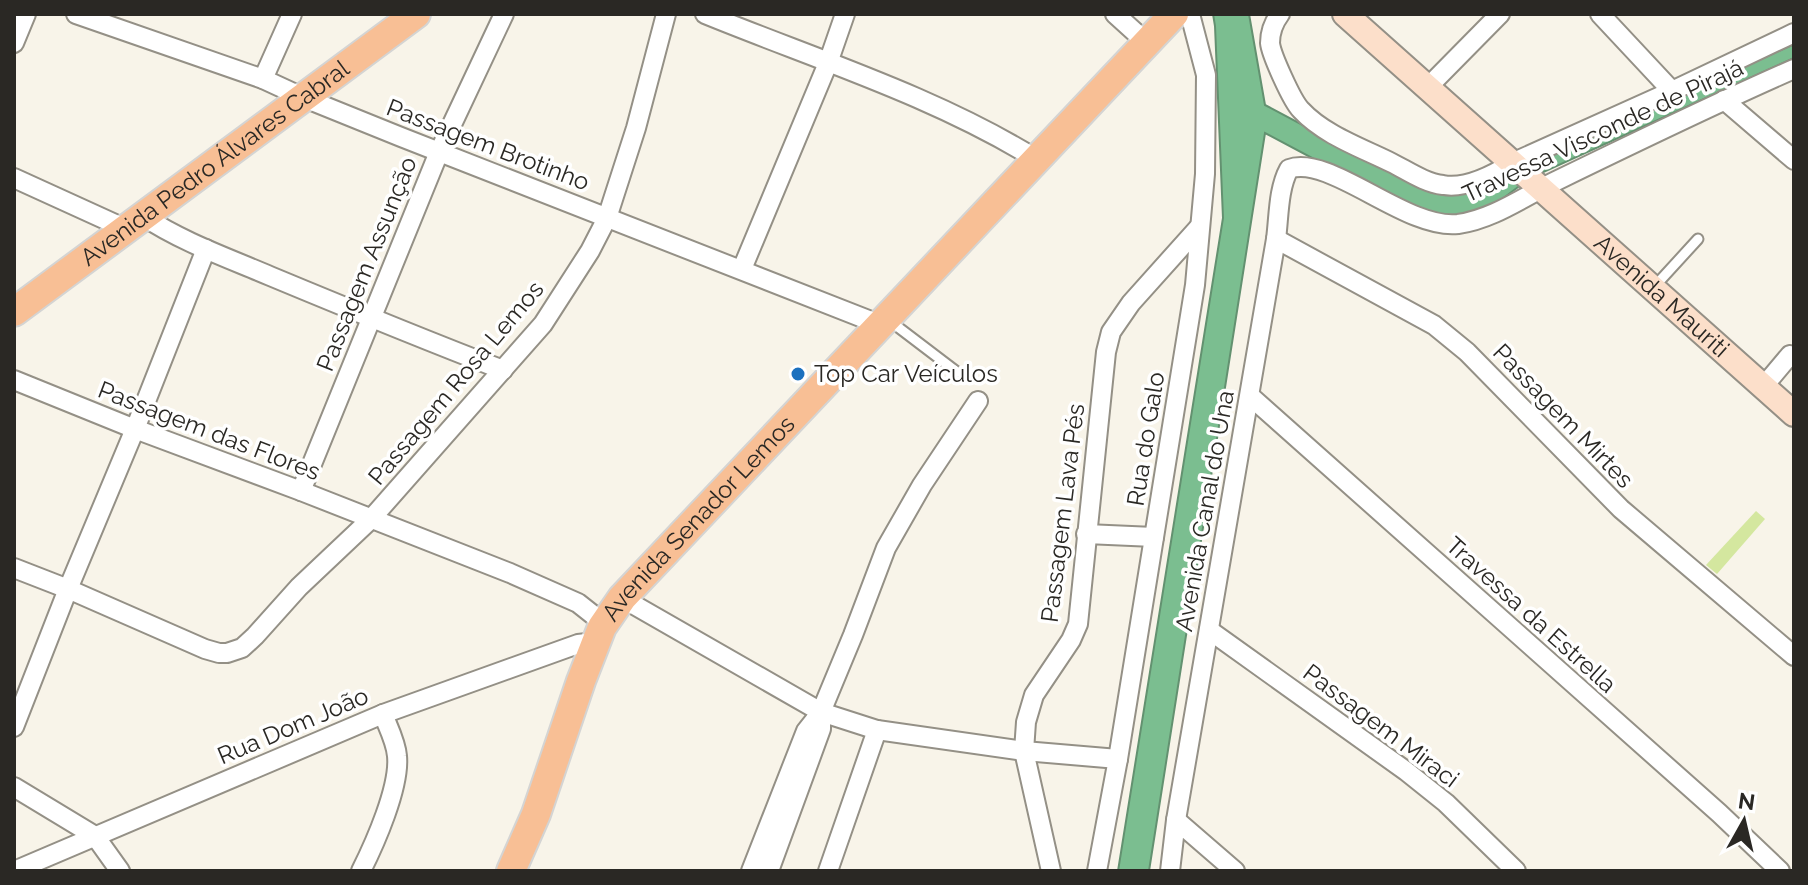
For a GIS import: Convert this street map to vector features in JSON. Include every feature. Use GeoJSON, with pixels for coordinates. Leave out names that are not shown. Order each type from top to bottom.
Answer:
{"type":"FeatureCollection","features":[{"type":"Feature","properties":{"kind":"main road","name":"Avenida Pedro Álvares Cabral"},"geometry":{"type":"LineString","coordinates":[[14,312],[416,14]]}},
{"type":"Feature","properties":{"kind":"main road","name":"Avenida Senador Lemos"},"geometry":{"type":"LineString","coordinates":[[511,871],[536,814],[599,634],[622,598],[1174,14]]}},
{"type":"Feature","properties":{"kind":"main road","name":"Avenida Mauriti"},"geometry":{"type":"LineString","coordinates":[[1345,14],[1794,414]]}},
{"type":"Feature","properties":{"kind":"street"},"geometry":{"type":"LineString","coordinates":[[14,43],[26,14]]}},
{"type":"Feature","properties":{"kind":"street","name":"Passagem Brotinho"},"geometry":{"type":"LineString","coordinates":[[76,14],[263,79],[607,218],[884,322]]}},
{"type":"Feature","properties":{"kind":"street"},"geometry":{"type":"LineString","coordinates":[[263,79],[292,14]]}},
{"type":"Feature","properties":{"kind":"street","name":"Passagem Assunção"},"geometry":{"type":"LineString","coordinates":[[301,491],[439,152],[504,14]]}},
{"type":"Feature","properties":{"kind":"street","name":"Passagem Rosa Lemos"},"geometry":{"type":"LineString","coordinates":[[68,589],[219,653],[242,648],[255,636],[299,587],[371,519],[543,324],[590,251],[607,218],[636,128],[666,14]]}},
{"type":"Feature","properties":{"kind":"street"},"geometry":{"type":"LineString","coordinates":[[705,14],[935,105],[1036,159]]}},
{"type":"Feature","properties":{"kind":"street"},"geometry":{"type":"LineString","coordinates":[[742,269],[828,63],[845,14]]}},
{"type":"Feature","properties":{"kind":"street"},"geometry":{"type":"LineString","coordinates":[[1115,14],[1147,43]]}},
{"type":"Feature","properties":{"kind":"street","name":"Rua do Galo"},"geometry":{"type":"LineString","coordinates":[[1097,871],[1195,285],[1205,174],[1206,75],[1190,14]]}},
{"type":"Feature","properties":{"kind":"street","name":"Travessa Visconde de Pirajá"},"geometry":{"type":"LineString","coordinates":[[1280,14],[1274,22],[1270,46],[1299,108],[1331,133],[1442,185],[1468,183],[1500,170],[1524,174],[1724,100],[1794,69]]}},
{"type":"Feature","properties":{"kind":"street"},"geometry":{"type":"LineString","coordinates":[[1428,87],[1500,14]]}},
{"type":"Feature","properties":{"kind":"street"},"geometry":{"type":"LineString","coordinates":[[1600,14],[1672,91]]}},
{"type":"Feature","properties":{"kind":"street","name":"Travessa Visconde de Pirajá"},"geometry":{"type":"LineString","coordinates":[[1297,166],[1322,170],[1427,220],[1456,224],[1483,218],[1524,174],[1672,91],[1794,33]]}},
{"type":"Feature","properties":{"kind":"street"},"geometry":{"type":"LineString","coordinates":[[1724,100],[1794,160]]}},
{"type":"Feature","properties":{"kind":"street","name":"Avenida Canal do Una"},"geometry":{"type":"LineString","coordinates":[[1170,871],[1176,820],[1285,177],[1289,169],[1297,166]]}},
{"type":"Feature","properties":{"kind":"street"},"geometry":{"type":"LineString","coordinates":[[14,178],[135,223],[160,228],[503,370]]}},
{"type":"Feature","properties":{"kind":"street","name":"Passagem Lava Pés"},"geometry":{"type":"LineString","coordinates":[[1051,871],[1024,751],[1026,722],[1034,695],[1071,640],[1078,624],[1106,352],[1111,332],[1131,303],[1200,226]]}},
{"type":"Feature","properties":{"kind":"street","name":"Passagem Mirtes"},"geometry":{"type":"LineString","coordinates":[[1276,239],[1434,325],[1467,352],[1621,509],[1794,656]]}},
{"type":"Feature","properties":{"kind":"street"},"geometry":{"type":"LineString","coordinates":[[14,727],[206,249]]}},
{"type":"Feature","properties":{"kind":"street"},"geometry":{"type":"LineString","coordinates":[[1763,387],[1790,355]]}},
{"type":"Feature","properties":{"kind":"street","name":"Passagem das Flores"},"geometry":{"type":"LineString","coordinates":[[14,380],[566,596],[588,610],[599,634]]}},
{"type":"Feature","properties":{"kind":"street","name":"Travessa da Estrella"},"geometry":{"type":"LineString","coordinates":[[1250,396],[1780,871]]}},
{"type":"Feature","properties":{"kind":"street"},"geometry":{"type":"LineString","coordinates":[[751,871],[806,731],[821,712],[886,548],[922,485],[978,401]]}},
{"type":"Feature","properties":{"kind":"street"},"geometry":{"type":"LineString","coordinates":[[1086,534],[1154,537]]}},
{"type":"Feature","properties":{"kind":"street"},"geometry":{"type":"LineString","coordinates":[[14,568],[68,589]]}},
{"type":"Feature","properties":{"kind":"street"},"geometry":{"type":"LineString","coordinates":[[622,598],[821,712],[877,730],[1024,751],[1118,759]]}},
{"type":"Feature","properties":{"kind":"street","name":"Passagem Miraci"},"geometry":{"type":"LineString","coordinates":[[1209,630],[1406,771],[1446,803],[1516,871]]}},
{"type":"Feature","properties":{"kind":"street","name":"Rua Dom João"},"geometry":{"type":"LineString","coordinates":[[14,871],[383,714],[599,634]]}},
{"type":"Feature","properties":{"kind":"street"},"geometry":{"type":"LineString","coordinates":[[769,871],[821,729],[821,712]]}},
{"type":"Feature","properties":{"kind":"street"},"geometry":{"type":"LineString","coordinates":[[361,871],[380,829],[398,766],[397,750],[383,714]]}},
{"type":"Feature","properties":{"kind":"street"},"geometry":{"type":"LineString","coordinates":[[828,871],[877,730]]}},
{"type":"Feature","properties":{"kind":"street"},"geometry":{"type":"LineString","coordinates":[[14,787],[95,836],[120,871]]}},
{"type":"Feature","properties":{"kind":"street"},"geometry":{"type":"LineString","coordinates":[[1176,820],[1235,871]]}},
{"type":"Feature","properties":{"kind":"lane"},"geometry":{"type":"LineString","coordinates":[[1653,289],[1698,239]]}},
{"type":"Feature","properties":{"kind":"lane"},"geometry":{"type":"LineString","coordinates":[[884,322],[957,372]]}},
{"type":"Feature","properties":{"kind":"shaded area"},"geometry":{"type":"Polygon","coordinates":[[[1213,14],[1249,14],[1265,105],[1436,193],[1478,189],[1794,44],[1794,58],[1530,178],[1501,200],[1468,214],[1438,216],[1346,176],[1265,133],[1149,871],[1118,871],[1223,218],[1213,14]]]}},
{"type":"Feature","properties":{"kind":"building"},"geometry":{"type":"Polygon","coordinates":[[[1756,511],[1765,519],[1717,574],[1706,565],[1756,511]]]}},
{"type":"Feature","properties":{"kind":"place","name":"Top Car Veículos"},"geometry":{"type":"Point","coordinates":[798,374]}}]}
